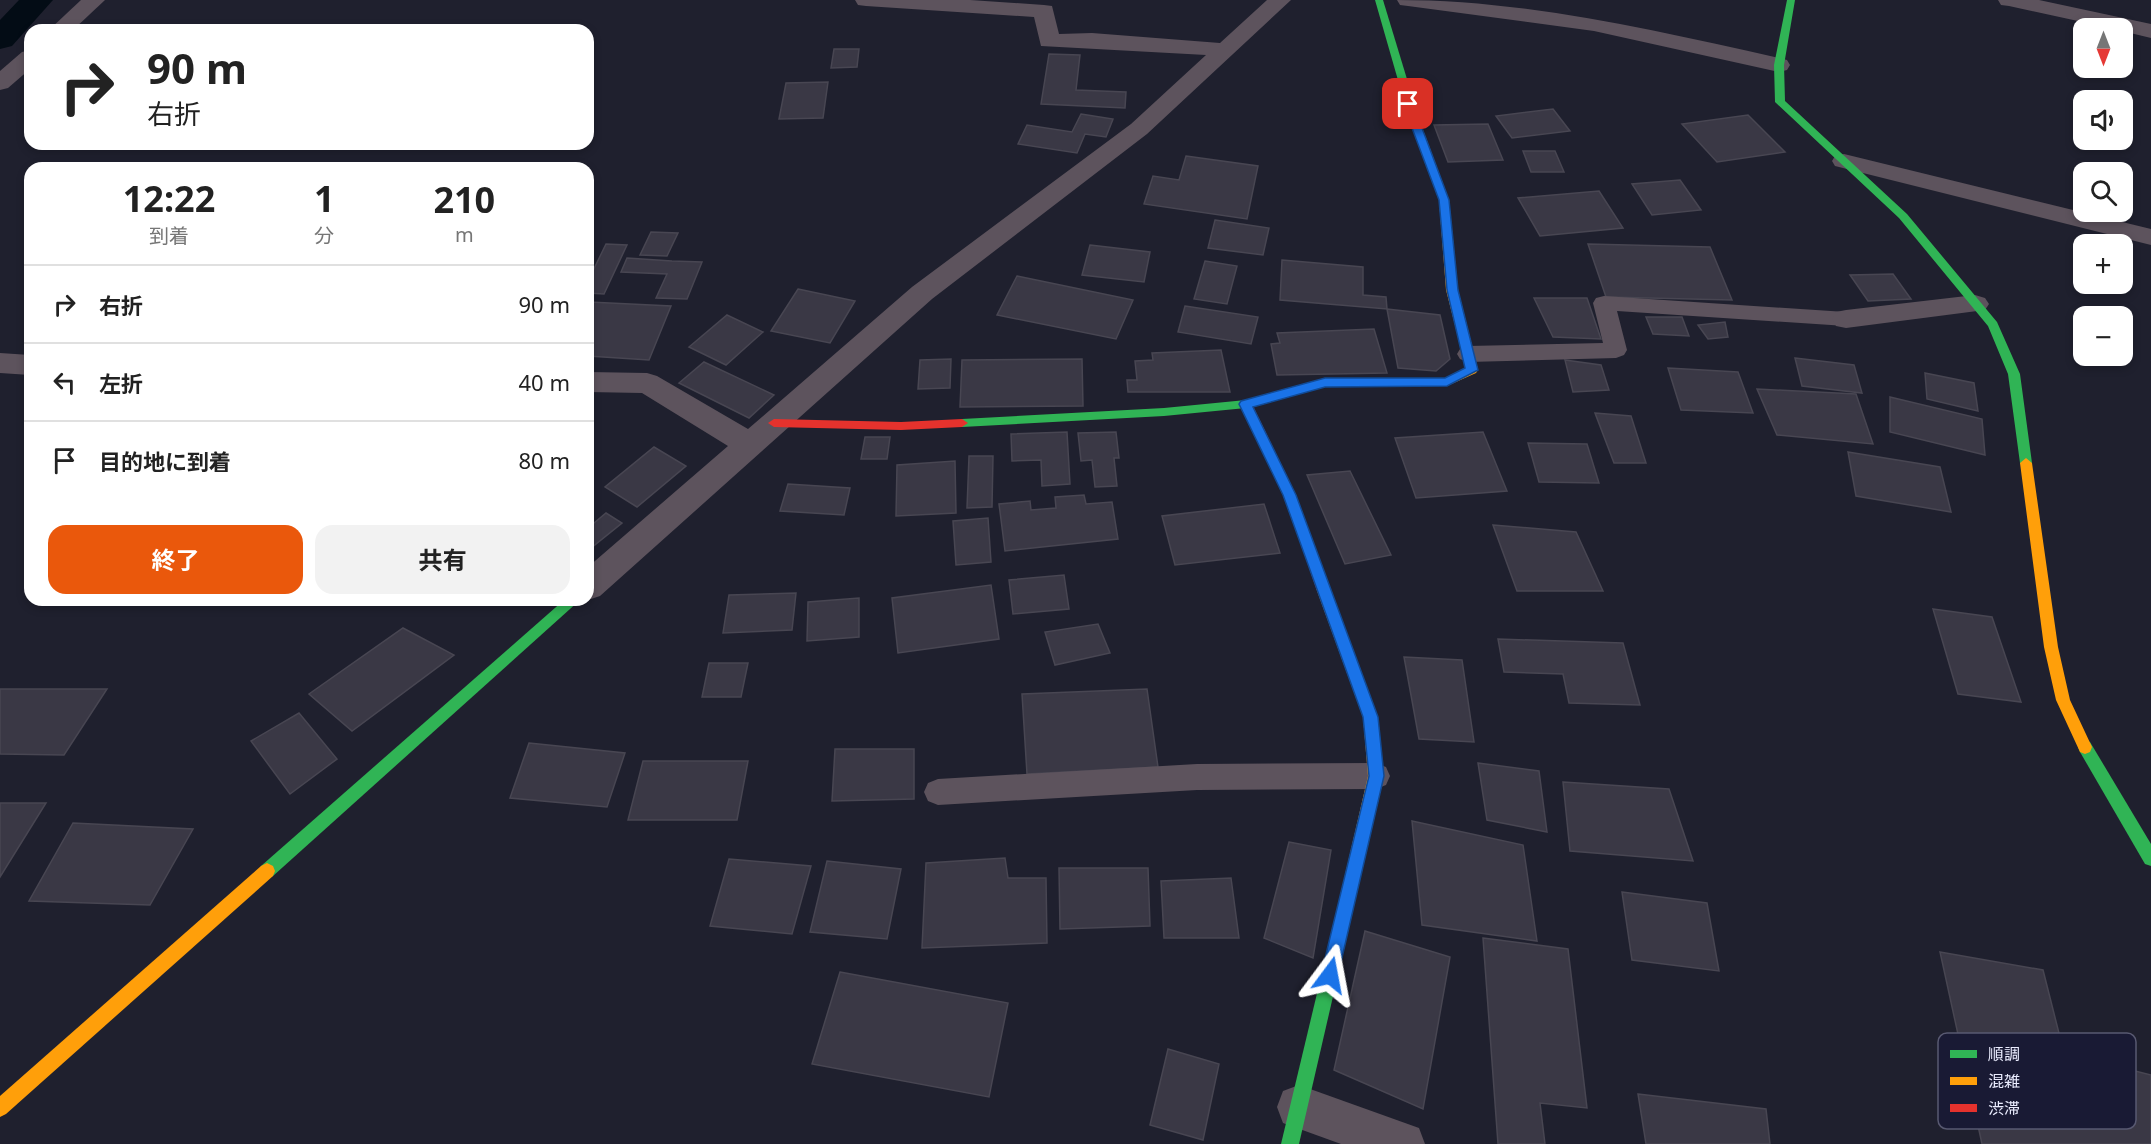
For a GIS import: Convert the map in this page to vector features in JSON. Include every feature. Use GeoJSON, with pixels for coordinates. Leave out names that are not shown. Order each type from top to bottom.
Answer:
{"type":"FeatureCollection","features":[{"type":"Feature","properties":{"kind":"street"},"geometry":{"type":"LineString","coordinates":[[67,24],[94,0]]}},
{"type":"Feature","properties":{"kind":"street"},"geometry":{"type":"LineString","coordinates":[[866,0],[1044,11],[1049,41],[1092,40],[1222,50]]}},
{"type":"Feature","properties":{"kind":"street"},"geometry":{"type":"LineString","coordinates":[[594,582],[922,293],[1139,129],[1222,50],[1280,0]]}},
{"type":"Feature","properties":{"kind":"street"},"geometry":{"type":"LineString","coordinates":[[774,423],[901,426],[1086,417],[1246,404],[1325,383],[1447,382],[1472,370],[1452,290],[1444,200],[1408,104],[1379,0]]}},
{"type":"Feature","properties":{"kind":"street"},"geometry":{"type":"LineString","coordinates":[[1408,0],[1594,24],[1779,65]]}},
{"type":"Feature","properties":{"kind":"street"},"geometry":{"type":"LineString","coordinates":[[1791,0],[1779,65],[1780,102],[1903,216],[1993,325],[2014,375],[2051,647],[2063,700],[2094,766],[2151,859]]}},
{"type":"Feature","properties":{"kind":"street"},"geometry":{"type":"LineString","coordinates":[[2009,0],[2151,31]]}},
{"type":"Feature","properties":{"kind":"street"},"geometry":{"type":"LineString","coordinates":[[0,83],[24,62]]}},
{"type":"Feature","properties":{"kind":"street"},"geometry":{"type":"LineString","coordinates":[[1844,161],[2151,237]]}},
{"type":"Feature","properties":{"kind":"street"},"geometry":{"type":"LineString","coordinates":[[1846,319],[1975,304]]}},
{"type":"Feature","properties":{"kind":"street"},"geometry":{"type":"LineString","coordinates":[[0,363],[24,365]]}},
{"type":"Feature","properties":{"kind":"street"},"geometry":{"type":"LineString","coordinates":[[594,382],[647,383],[749,444]]}},
{"type":"Feature","properties":{"kind":"street"},"geometry":{"type":"LineString","coordinates":[[1246,404],[1290,495],[1370,717],[1376,776],[1294,1126],[1403,1144]]}},
{"type":"Feature","properties":{"kind":"street"},"geometry":{"type":"LineString","coordinates":[[0,1108],[566,606]]}},
{"type":"Feature","properties":{"kind":"lane"},"geometry":{"type":"LineString","coordinates":[[1468,354],[1616,350],[1604,303],[1846,319]]}},
{"type":"Feature","properties":{"kind":"lane"},"geometry":{"type":"LineString","coordinates":[[938,792],[1197,777],[1376,776]]}},
{"type":"Feature","properties":{"kind":"building"},"geometry":{"type":"Polygon","coordinates":[[[834,49],[859,49],[857,67],[831,68],[834,49]]]}},
{"type":"Feature","properties":{"kind":"building"},"geometry":{"type":"Polygon","coordinates":[[[1049,54],[1080,55],[1076,90],[1126,92],[1125,108],[1041,104],[1049,54]]]}},
{"type":"Feature","properties":{"kind":"building"},"geometry":{"type":"Polygon","coordinates":[[[828,82],[823,118],[779,119],[786,83],[828,82]]]}},
{"type":"Feature","properties":{"kind":"building"},"geometry":{"type":"Polygon","coordinates":[[[1553,109],[1570,131],[1512,138],[1496,116],[1553,109]]]}},
{"type":"Feature","properties":{"kind":"building"},"geometry":{"type":"Polygon","coordinates":[[[1081,114],[1113,119],[1106,137],[1085,134],[1077,153],[1018,144],[1027,125],[1072,132],[1081,114]]]}},
{"type":"Feature","properties":{"kind":"building"},"geometry":{"type":"Polygon","coordinates":[[[1748,115],[1785,152],[1717,162],[1682,124],[1748,115]]]}},
{"type":"Feature","properties":{"kind":"building"},"geometry":{"type":"Polygon","coordinates":[[[1488,124],[1503,160],[1448,162],[1434,125],[1488,124]]]}},
{"type":"Feature","properties":{"kind":"building"},"geometry":{"type":"Polygon","coordinates":[[[1523,151],[1555,151],[1564,172],[1531,172],[1523,151]]]}},
{"type":"Feature","properties":{"kind":"building"},"geometry":{"type":"Polygon","coordinates":[[[1186,156],[1258,166],[1247,219],[1144,204],[1153,176],[1179,180],[1186,156]]]}},
{"type":"Feature","properties":{"kind":"building"},"geometry":{"type":"Polygon","coordinates":[[[1680,180],[1701,210],[1652,215],[1632,184],[1680,180]]]}},
{"type":"Feature","properties":{"kind":"building"},"geometry":{"type":"Polygon","coordinates":[[[1599,191],[1623,228],[1540,236],[1518,198],[1599,191]]]}},
{"type":"Feature","properties":{"kind":"building"},"geometry":{"type":"Polygon","coordinates":[[[1215,220],[1269,228],[1263,255],[1208,248],[1215,220]]]}},
{"type":"Feature","properties":{"kind":"building"},"geometry":{"type":"Polygon","coordinates":[[[651,232],[678,233],[667,256],[640,255],[651,232]]]}},
{"type":"Feature","properties":{"kind":"building"},"geometry":{"type":"Polygon","coordinates":[[[606,244],[627,245],[604,294],[594,293],[594,269],[606,244]]]}},
{"type":"Feature","properties":{"kind":"building"},"geometry":{"type":"Polygon","coordinates":[[[1588,244],[1710,247],[1732,300],[1606,297],[1588,244]]]}},
{"type":"Feature","properties":{"kind":"building"},"geometry":{"type":"Polygon","coordinates":[[[1090,245],[1150,252],[1144,282],[1082,275],[1090,245]]]}},
{"type":"Feature","properties":{"kind":"building"},"geometry":{"type":"Polygon","coordinates":[[[627,258],[702,262],[687,299],[656,298],[667,274],[621,272],[627,258]]]}},
{"type":"Feature","properties":{"kind":"building"},"geometry":{"type":"Polygon","coordinates":[[[1282,260],[1363,267],[1363,295],[1386,297],[1387,309],[1280,300],[1282,260]]]}},
{"type":"Feature","properties":{"kind":"building"},"geometry":{"type":"Polygon","coordinates":[[[1205,261],[1237,266],[1227,304],[1194,299],[1205,261]]]}},
{"type":"Feature","properties":{"kind":"building"},"geometry":{"type":"Polygon","coordinates":[[[1893,274],[1911,299],[1868,301],[1850,275],[1893,274]]]}},
{"type":"Feature","properties":{"kind":"building"},"geometry":{"type":"Polygon","coordinates":[[[1017,276],[1133,300],[1116,339],[997,315],[1017,276]]]}},
{"type":"Feature","properties":{"kind":"building"},"geometry":{"type":"Polygon","coordinates":[[[798,289],[855,301],[830,343],[771,331],[798,289]]]}},
{"type":"Feature","properties":{"kind":"building"},"geometry":{"type":"Polygon","coordinates":[[[1534,298],[1587,298],[1601,339],[1553,337],[1534,298]]]}},
{"type":"Feature","properties":{"kind":"building"},"geometry":{"type":"Polygon","coordinates":[[[594,302],[671,306],[649,360],[594,356],[594,302]]]}},
{"type":"Feature","properties":{"kind":"building"},"geometry":{"type":"Polygon","coordinates":[[[1185,306],[1258,317],[1251,344],[1178,332],[1185,306]]]}},
{"type":"Feature","properties":{"kind":"building"},"geometry":{"type":"Polygon","coordinates":[[[1387,309],[1440,315],[1450,359],[1436,371],[1398,368],[1387,309]]]}},
{"type":"Feature","properties":{"kind":"building"},"geometry":{"type":"Polygon","coordinates":[[[727,315],[763,332],[726,365],[689,347],[727,315]]]}},
{"type":"Feature","properties":{"kind":"building"},"geometry":{"type":"Polygon","coordinates":[[[1646,317],[1682,317],[1689,336],[1653,334],[1646,317]]]}},
{"type":"Feature","properties":{"kind":"building"},"geometry":{"type":"Polygon","coordinates":[[[1725,322],[1728,337],[1708,339],[1698,325],[1725,322]]]}},
{"type":"Feature","properties":{"kind":"building"},"geometry":{"type":"Polygon","coordinates":[[[1374,329],[1387,373],[1277,375],[1271,344],[1280,343],[1277,333],[1374,329]]]}},
{"type":"Feature","properties":{"kind":"building"},"geometry":{"type":"Polygon","coordinates":[[[1221,350],[1230,392],[1128,392],[1127,380],[1137,380],[1135,361],[1153,360],[1152,353],[1221,350]]]}},
{"type":"Feature","properties":{"kind":"building"},"geometry":{"type":"Polygon","coordinates":[[[1795,358],[1854,365],[1862,393],[1802,386],[1795,358]]]}},
{"type":"Feature","properties":{"kind":"building"},"geometry":{"type":"Polygon","coordinates":[[[951,359],[950,388],[918,389],[920,360],[951,359]]]}},
{"type":"Feature","properties":{"kind":"building"},"geometry":{"type":"Polygon","coordinates":[[[1082,359],[1083,406],[960,407],[962,360],[1082,359]]]}},
{"type":"Feature","properties":{"kind":"building"},"geometry":{"type":"Polygon","coordinates":[[[1565,360],[1601,365],[1609,390],[1573,392],[1565,360]]]}},
{"type":"Feature","properties":{"kind":"building"},"geometry":{"type":"Polygon","coordinates":[[[704,362],[774,395],[749,418],[679,383],[704,362]]]}},
{"type":"Feature","properties":{"kind":"building"},"geometry":{"type":"Polygon","coordinates":[[[1668,368],[1738,372],[1753,413],[1681,410],[1668,368]]]}},
{"type":"Feature","properties":{"kind":"building"},"geometry":{"type":"Polygon","coordinates":[[[1925,373],[1974,383],[1978,411],[1927,399],[1925,373]]]}},
{"type":"Feature","properties":{"kind":"building"},"geometry":{"type":"Polygon","coordinates":[[[1757,389],[1856,394],[1873,444],[1777,435],[1757,389]]]}},
{"type":"Feature","properties":{"kind":"building"},"geometry":{"type":"Polygon","coordinates":[[[1890,397],[1982,419],[1985,455],[1890,432],[1890,397]]]}},
{"type":"Feature","properties":{"kind":"building"},"geometry":{"type":"Polygon","coordinates":[[[1595,413],[1631,416],[1646,463],[1614,463],[1595,413]]]}},
{"type":"Feature","properties":{"kind":"building"},"geometry":{"type":"Polygon","coordinates":[[[1067,432],[1070,484],[1042,486],[1041,460],[1012,461],[1011,434],[1067,432]]]}},
{"type":"Feature","properties":{"kind":"building"},"geometry":{"type":"Polygon","coordinates":[[[1116,432],[1119,458],[1114,458],[1117,486],[1095,487],[1092,460],[1081,461],[1078,433],[1116,432]]]}},
{"type":"Feature","properties":{"kind":"building"},"geometry":{"type":"Polygon","coordinates":[[[1483,432],[1507,491],[1416,498],[1395,438],[1483,432]]]}},
{"type":"Feature","properties":{"kind":"building"},"geometry":{"type":"Polygon","coordinates":[[[865,437],[890,437],[887,459],[861,459],[865,437]]]}},
{"type":"Feature","properties":{"kind":"building"},"geometry":{"type":"Polygon","coordinates":[[[1528,443],[1587,444],[1599,483],[1539,482],[1528,443]]]}},
{"type":"Feature","properties":{"kind":"building"},"geometry":{"type":"Polygon","coordinates":[[[654,447],[686,466],[637,507],[605,487],[654,447]]]}},
{"type":"Feature","properties":{"kind":"building"},"geometry":{"type":"Polygon","coordinates":[[[1848,452],[1940,467],[1951,512],[1856,496],[1848,452]]]}},
{"type":"Feature","properties":{"kind":"building"},"geometry":{"type":"Polygon","coordinates":[[[969,456],[993,456],[992,507],[967,508],[969,456]]]}},
{"type":"Feature","properties":{"kind":"building"},"geometry":{"type":"Polygon","coordinates":[[[955,461],[956,513],[896,516],[897,465],[955,461]]]}},
{"type":"Feature","properties":{"kind":"building"},"geometry":{"type":"Polygon","coordinates":[[[1350,471],[1391,555],[1345,564],[1307,475],[1350,471]]]}},
{"type":"Feature","properties":{"kind":"building"},"geometry":{"type":"Polygon","coordinates":[[[788,484],[850,488],[844,515],[780,511],[788,484]]]}},
{"type":"Feature","properties":{"kind":"building"},"geometry":{"type":"Polygon","coordinates":[[[1084,495],[1086,504],[1112,502],[1118,539],[1005,551],[999,504],[1030,501],[1031,510],[1056,508],[1055,497],[1084,495]]]}},
{"type":"Feature","properties":{"kind":"building"},"geometry":{"type":"Polygon","coordinates":[[[1264,504],[1280,553],[1175,565],[1162,516],[1264,504]]]}},
{"type":"Feature","properties":{"kind":"building"},"geometry":{"type":"Polygon","coordinates":[[[606,513],[622,523],[594,546],[594,523],[606,513]]]}},
{"type":"Feature","properties":{"kind":"building"},"geometry":{"type":"Polygon","coordinates":[[[988,518],[991,562],[956,565],[953,521],[988,518]]]}},
{"type":"Feature","properties":{"kind":"building"},"geometry":{"type":"Polygon","coordinates":[[[1493,525],[1576,532],[1603,591],[1517,591],[1493,525]]]}},
{"type":"Feature","properties":{"kind":"building"},"geometry":{"type":"Polygon","coordinates":[[[1064,575],[1069,609],[1013,614],[1009,580],[1064,575]]]}},
{"type":"Feature","properties":{"kind":"building"},"geometry":{"type":"Polygon","coordinates":[[[991,585],[999,639],[898,653],[892,598],[991,585]]]}},
{"type":"Feature","properties":{"kind":"building"},"geometry":{"type":"Polygon","coordinates":[[[796,593],[792,630],[723,633],[729,595],[796,593]]]}},
{"type":"Feature","properties":{"kind":"building"},"geometry":{"type":"Polygon","coordinates":[[[859,598],[859,637],[807,641],[808,602],[859,598]]]}},
{"type":"Feature","properties":{"kind":"building"},"geometry":{"type":"Polygon","coordinates":[[[1933,609],[1992,617],[2021,702],[1958,694],[1933,609]]]}},
{"type":"Feature","properties":{"kind":"building"},"geometry":{"type":"Polygon","coordinates":[[[1098,624],[1110,653],[1055,665],[1045,632],[1098,624]]]}},
{"type":"Feature","properties":{"kind":"building"},"geometry":{"type":"Polygon","coordinates":[[[403,628],[454,655],[352,731],[309,694],[403,628]]]}},
{"type":"Feature","properties":{"kind":"building"},"geometry":{"type":"Polygon","coordinates":[[[1498,639],[1623,643],[1640,705],[1569,703],[1563,674],[1504,672],[1498,639]]]}},
{"type":"Feature","properties":{"kind":"building"},"geometry":{"type":"Polygon","coordinates":[[[1404,657],[1462,660],[1474,742],[1419,739],[1404,657]]]}},
{"type":"Feature","properties":{"kind":"building"},"geometry":{"type":"Polygon","coordinates":[[[709,663],[748,663],[741,697],[702,697],[709,663]]]}},
{"type":"Feature","properties":{"kind":"building"},"geometry":{"type":"Polygon","coordinates":[[[0,689],[107,689],[64,755],[0,754],[0,689]]]}},
{"type":"Feature","properties":{"kind":"building"},"geometry":{"type":"Polygon","coordinates":[[[1147,689],[1158,767],[1027,774],[1022,694],[1147,689]]]}},
{"type":"Feature","properties":{"kind":"building"},"geometry":{"type":"Polygon","coordinates":[[[299,713],[337,759],[290,794],[251,741],[299,713]]]}},
{"type":"Feature","properties":{"kind":"building"},"geometry":{"type":"Polygon","coordinates":[[[529,743],[625,753],[607,807],[510,798],[529,743]]]}},
{"type":"Feature","properties":{"kind":"building"},"geometry":{"type":"Polygon","coordinates":[[[835,749],[914,749],[914,799],[832,801],[835,749]]]}},
{"type":"Feature","properties":{"kind":"building"},"geometry":{"type":"Polygon","coordinates":[[[643,761],[748,761],[737,820],[628,820],[643,761]]]}},
{"type":"Feature","properties":{"kind":"building"},"geometry":{"type":"Polygon","coordinates":[[[1478,763],[1539,771],[1547,832],[1487,820],[1478,763]]]}},
{"type":"Feature","properties":{"kind":"building"},"geometry":{"type":"Polygon","coordinates":[[[1563,782],[1669,789],[1693,861],[1570,851],[1563,782]]]}},
{"type":"Feature","properties":{"kind":"building"},"geometry":{"type":"Polygon","coordinates":[[[0,803],[46,803],[0,877],[0,803]]]}},
{"type":"Feature","properties":{"kind":"building"},"geometry":{"type":"Polygon","coordinates":[[[1412,821],[1523,845],[1537,941],[1422,925],[1412,821]]]}},
{"type":"Feature","properties":{"kind":"building"},"geometry":{"type":"Polygon","coordinates":[[[73,823],[193,829],[150,905],[29,901],[73,823]]]}},
{"type":"Feature","properties":{"kind":"building"},"geometry":{"type":"Polygon","coordinates":[[[1289,842],[1331,850],[1313,958],[1264,938],[1289,842]]]}},
{"type":"Feature","properties":{"kind":"building"},"geometry":{"type":"Polygon","coordinates":[[[1005,858],[1008,878],[1046,878],[1047,943],[922,948],[926,863],[1005,858]]]}},
{"type":"Feature","properties":{"kind":"building"},"geometry":{"type":"Polygon","coordinates":[[[729,859],[811,866],[792,934],[710,926],[729,859]]]}},
{"type":"Feature","properties":{"kind":"building"},"geometry":{"type":"Polygon","coordinates":[[[827,861],[901,869],[887,939],[810,932],[827,861]]]}},
{"type":"Feature","properties":{"kind":"building"},"geometry":{"type":"Polygon","coordinates":[[[1059,868],[1148,868],[1150,926],[1060,929],[1059,868]]]}},
{"type":"Feature","properties":{"kind":"building"},"geometry":{"type":"Polygon","coordinates":[[[1231,878],[1239,938],[1164,938],[1161,881],[1231,878]]]}},
{"type":"Feature","properties":{"kind":"building"},"geometry":{"type":"Polygon","coordinates":[[[1622,892],[1707,903],[1719,971],[1632,960],[1622,892]]]}},
{"type":"Feature","properties":{"kind":"building"},"geometry":{"type":"Polygon","coordinates":[[[1365,931],[1450,957],[1423,1109],[1334,1070],[1365,931]]]}},
{"type":"Feature","properties":{"kind":"building"},"geometry":{"type":"Polygon","coordinates":[[[1483,938],[1568,949],[1587,1108],[1540,1103],[1545,1144],[1498,1144],[1483,938]]]}},
{"type":"Feature","properties":{"kind":"building"},"geometry":{"type":"Polygon","coordinates":[[[1940,952],[2043,970],[2059,1033],[1958,1033],[1940,952]]]}},
{"type":"Feature","properties":{"kind":"building"},"geometry":{"type":"Polygon","coordinates":[[[840,972],[1008,1003],[989,1097],[812,1064],[840,972]]]}},
{"type":"Feature","properties":{"kind":"building"},"geometry":{"type":"Polygon","coordinates":[[[1168,1049],[1219,1064],[1203,1140],[1150,1125],[1168,1049]]]}},
{"type":"Feature","properties":{"kind":"building"},"geometry":{"type":"Polygon","coordinates":[[[2136,1071],[2151,1075],[2151,1144],[1982,1144],[1979,1129],[2136,1129],[2136,1071]]]}},
{"type":"Feature","properties":{"kind":"building"},"geometry":{"type":"Polygon","coordinates":[[[1638,1094],[1766,1109],[1770,1144],[1646,1144],[1638,1094]]]}},
{"type":"Feature","properties":{"kind":"waterway"},"geometry":{"type":"LineString","coordinates":[[0,39],[37,0]]}},
{"type":"Feature","properties":{"kind":"traffic: fast"},"geometry":{"type":"LineString","coordinates":[[1379,0],[1415,122]]}},
{"type":"Feature","properties":{"kind":"traffic: fast"},"geometry":{"type":"LineString","coordinates":[[1791,0],[1779,65],[1780,102],[1903,216],[1993,325],[2014,374],[2026,463]]}},
{"type":"Feature","properties":{"kind":"traffic: fast"},"geometry":{"type":"LineString","coordinates":[[962,423],[1164,412],[1246,404],[1325,383],[1399,382]]}},
{"type":"Feature","properties":{"kind":"traffic: fast"},"geometry":{"type":"LineString","coordinates":[[267,871],[566,606]]}},
{"type":"Feature","properties":{"kind":"traffic: fast"},"geometry":{"type":"LineString","coordinates":[[2085,747],[2151,859]]}},
{"type":"Feature","properties":{"kind":"traffic: fast"},"geometry":{"type":"LineString","coordinates":[[1290,1144],[1344,914]]}},
{"type":"Feature","properties":{"kind":"traffic: slow"},"geometry":{"type":"LineString","coordinates":[[1399,382],[1447,382],[1472,370],[1452,290],[1444,200],[1415,122]]}},
{"type":"Feature","properties":{"kind":"traffic: slow"},"geometry":{"type":"LineString","coordinates":[[2026,463],[2051,647],[2063,700],[2085,747]]}},
{"type":"Feature","properties":{"kind":"traffic: slow"},"geometry":{"type":"LineString","coordinates":[[1323,588],[1370,717],[1376,776],[1344,914]]}},
{"type":"Feature","properties":{"kind":"traffic: slow"},"geometry":{"type":"LineString","coordinates":[[0,1108],[267,871]]}},
{"type":"Feature","properties":{"kind":"traffic: jam"},"geometry":{"type":"LineString","coordinates":[[1246,404],[1290,495],[1323,588]]}},
{"type":"Feature","properties":{"kind":"traffic: jam"},"geometry":{"type":"LineString","coordinates":[[774,423],[901,426],[962,423]]}},
{"type":"Feature","properties":{"kind":"route"},"geometry":{"type":"LineString","coordinates":[[1330,975],[1376,776],[1370,717],[1290,495],[1246,404],[1325,383],[1447,382],[1472,370],[1452,290],[1444,200],[1408,104]]}}]}
